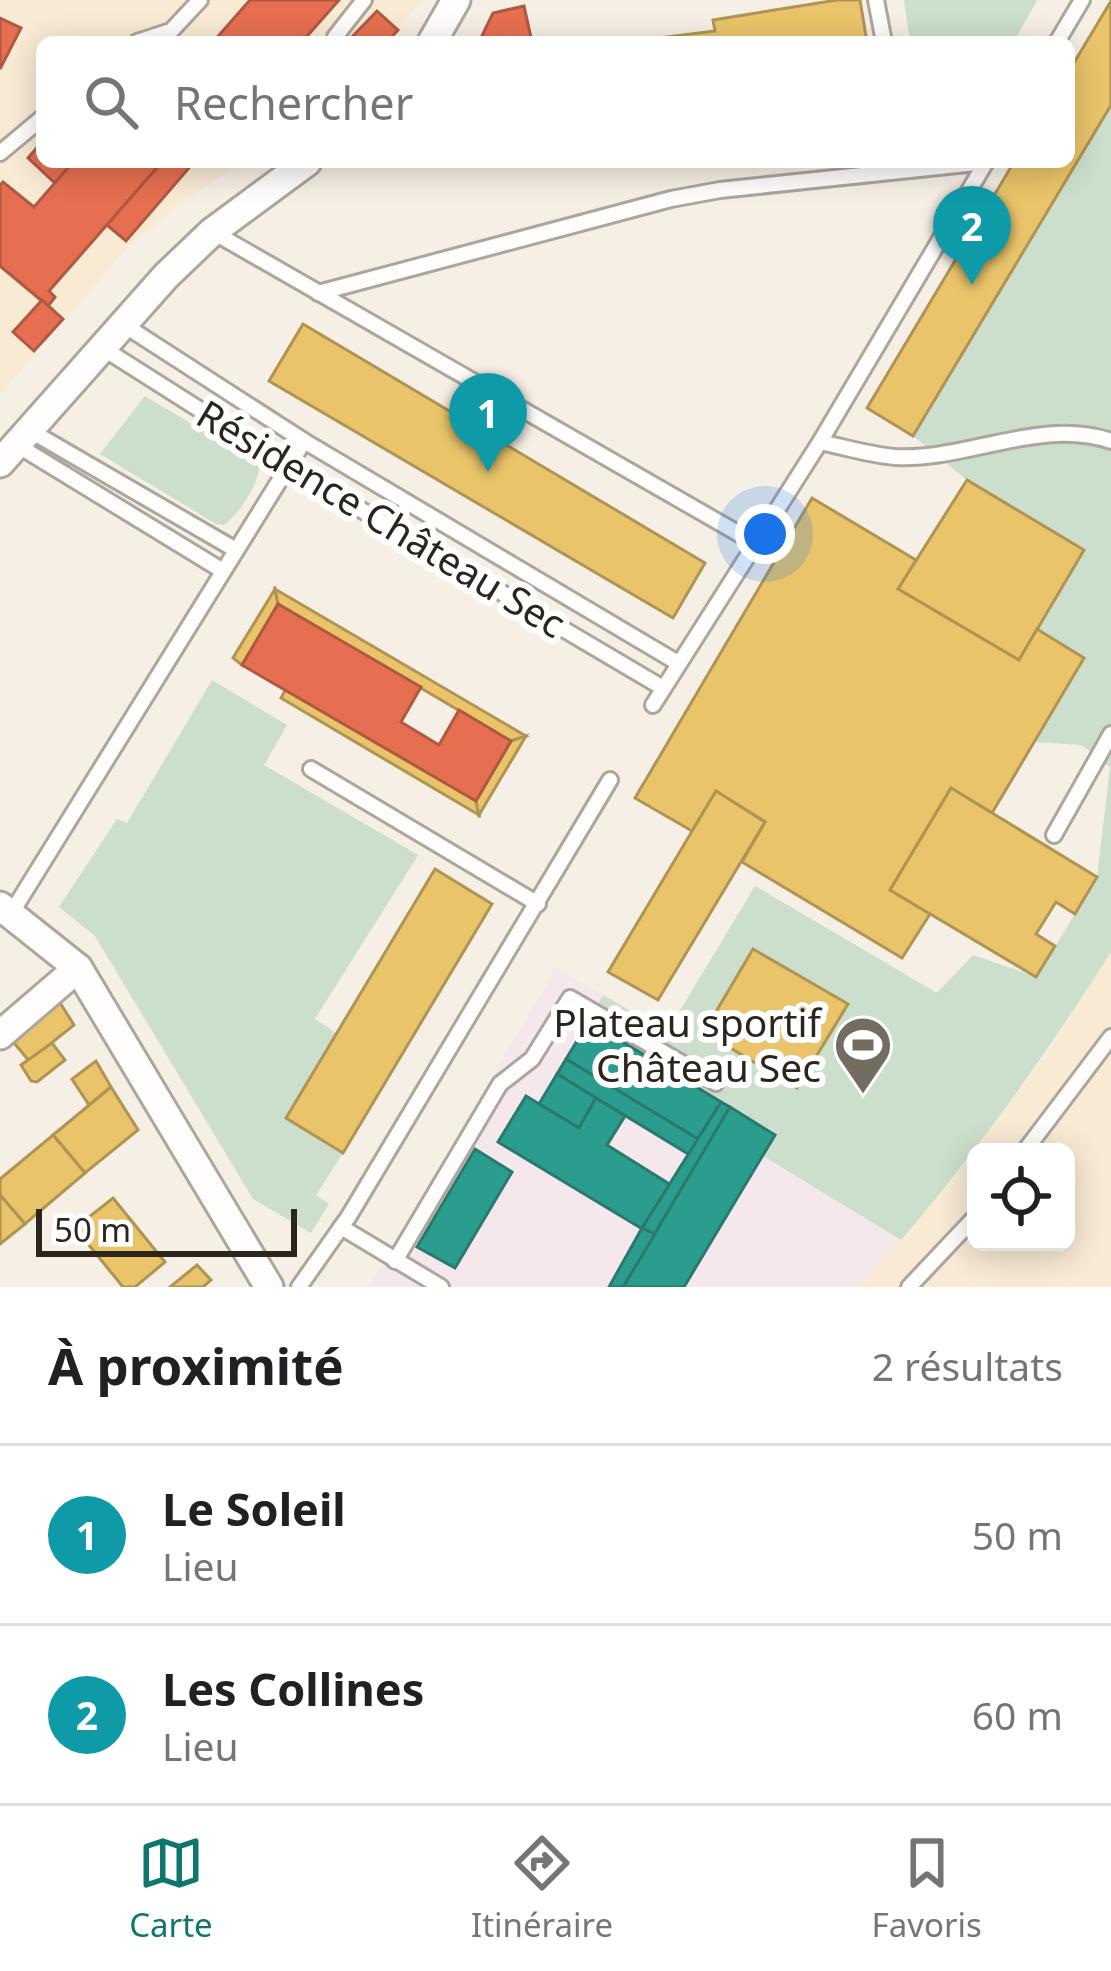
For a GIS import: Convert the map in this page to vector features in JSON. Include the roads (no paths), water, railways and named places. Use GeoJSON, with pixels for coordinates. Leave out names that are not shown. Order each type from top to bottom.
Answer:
{"type":"FeatureCollection","features":[{"type":"Feature","properties":{"kind":"street"},"geometry":{"type":"LineString","coordinates":[[435,36],[456,0]]}},
{"type":"Feature","properties":{"kind":"street"},"geometry":{"type":"LineString","coordinates":[[15,446],[121,323],[212,232],[299,168]]}},
{"type":"Feature","properties":{"kind":"street"},"geometry":{"type":"LineString","coordinates":[[4,906],[78,968],[269,1287]]}},
{"type":"Feature","properties":{"kind":"street"},"geometry":{"type":"LineString","coordinates":[[0,1035],[78,968]]}},
{"type":"Feature","properties":{"kind":"lane"},"geometry":{"type":"LineString","coordinates":[[156,36],[171,31],[200,0]]}},
{"type":"Feature","properties":{"kind":"lane"},"geometry":{"type":"LineString","coordinates":[[336,36],[364,0]]}},
{"type":"Feature","properties":{"kind":"lane"},"geometry":{"type":"LineString","coordinates":[[876,0],[883,36]]}},
{"type":"Feature","properties":{"kind":"lane"},"geometry":{"type":"LineString","coordinates":[[1061,36],[1082,0]]}},
{"type":"Feature","properties":{"kind":"lane"},"geometry":{"type":"LineString","coordinates":[[0,153],[36,123]]}},
{"type":"Feature","properties":{"kind":"lane"},"geometry":{"type":"LineString","coordinates":[[318,293],[671,199],[924,168]]}},
{"type":"Feature","properties":{"kind":"lane"},"geometry":{"type":"LineString","coordinates":[[653,705],[820,442],[982,168]]}},
{"type":"Feature","properties":{"kind":"lane"},"geometry":{"type":"LineString","coordinates":[[212,232],[755,543]]}},
{"type":"Feature","properties":{"kind":"lane","name":"Résidence Château Sec"},"geometry":{"type":"LineString","coordinates":[[121,323],[304,441],[678,663]]}},
{"type":"Feature","properties":{"kind":"lane","name":"Résidence Château Sec"},"geometry":{"type":"LineString","coordinates":[[101,347],[289,466],[663,688]]}},
{"type":"Feature","properties":{"kind":"lane"},"geometry":{"type":"LineString","coordinates":[[820,442],[896,457],[1040,435],[1094,435],[1111,441]]}},
{"type":"Feature","properties":{"kind":"lane"},"geometry":{"type":"LineString","coordinates":[[4,906],[304,441]]}},
{"type":"Feature","properties":{"kind":"lane"},"geometry":{"type":"LineString","coordinates":[[15,446],[236,550]]}},
{"type":"Feature","properties":{"kind":"lane"},"geometry":{"type":"LineString","coordinates":[[15,446],[223,571]]}},
{"type":"Feature","properties":{"kind":"lane"},"geometry":{"type":"LineString","coordinates":[[1054,836],[1111,734]]}},
{"type":"Feature","properties":{"kind":"lane"},"geometry":{"type":"LineString","coordinates":[[311,769],[538,904]]}},
{"type":"Feature","properties":{"kind":"lane"},"geometry":{"type":"LineString","coordinates":[[299,1287],[610,780]]}},
{"type":"Feature","properties":{"kind":"lane"},"geometry":{"type":"LineString","coordinates":[[395,1261],[500,1084],[532,1059],[570,998],[716,1083]]}},
{"type":"Feature","properties":{"kind":"lane"},"geometry":{"type":"LineString","coordinates":[[1031,1143],[1111,1037]]}},
{"type":"Feature","properties":{"kind":"lane"},"geometry":{"type":"LineString","coordinates":[[909,1287],[967,1226]]}},
{"type":"Feature","properties":{"kind":"lane"},"geometry":{"type":"LineString","coordinates":[[340,1227],[441,1287]]}},
{"type":"Feature","properties":{"kind":"place","name":"Les Collines"},"geometry":{"type":"Point","coordinates":[972,285]}},
{"type":"Feature","properties":{"kind":"place","name":"Le Soleil"},"geometry":{"type":"Point","coordinates":[488,472]}},
{"type":"Feature","properties":{"kind":"place","name":"Plateau sportif Château Sec"},"geometry":{"type":"Point","coordinates":[863,1096]}}]}
